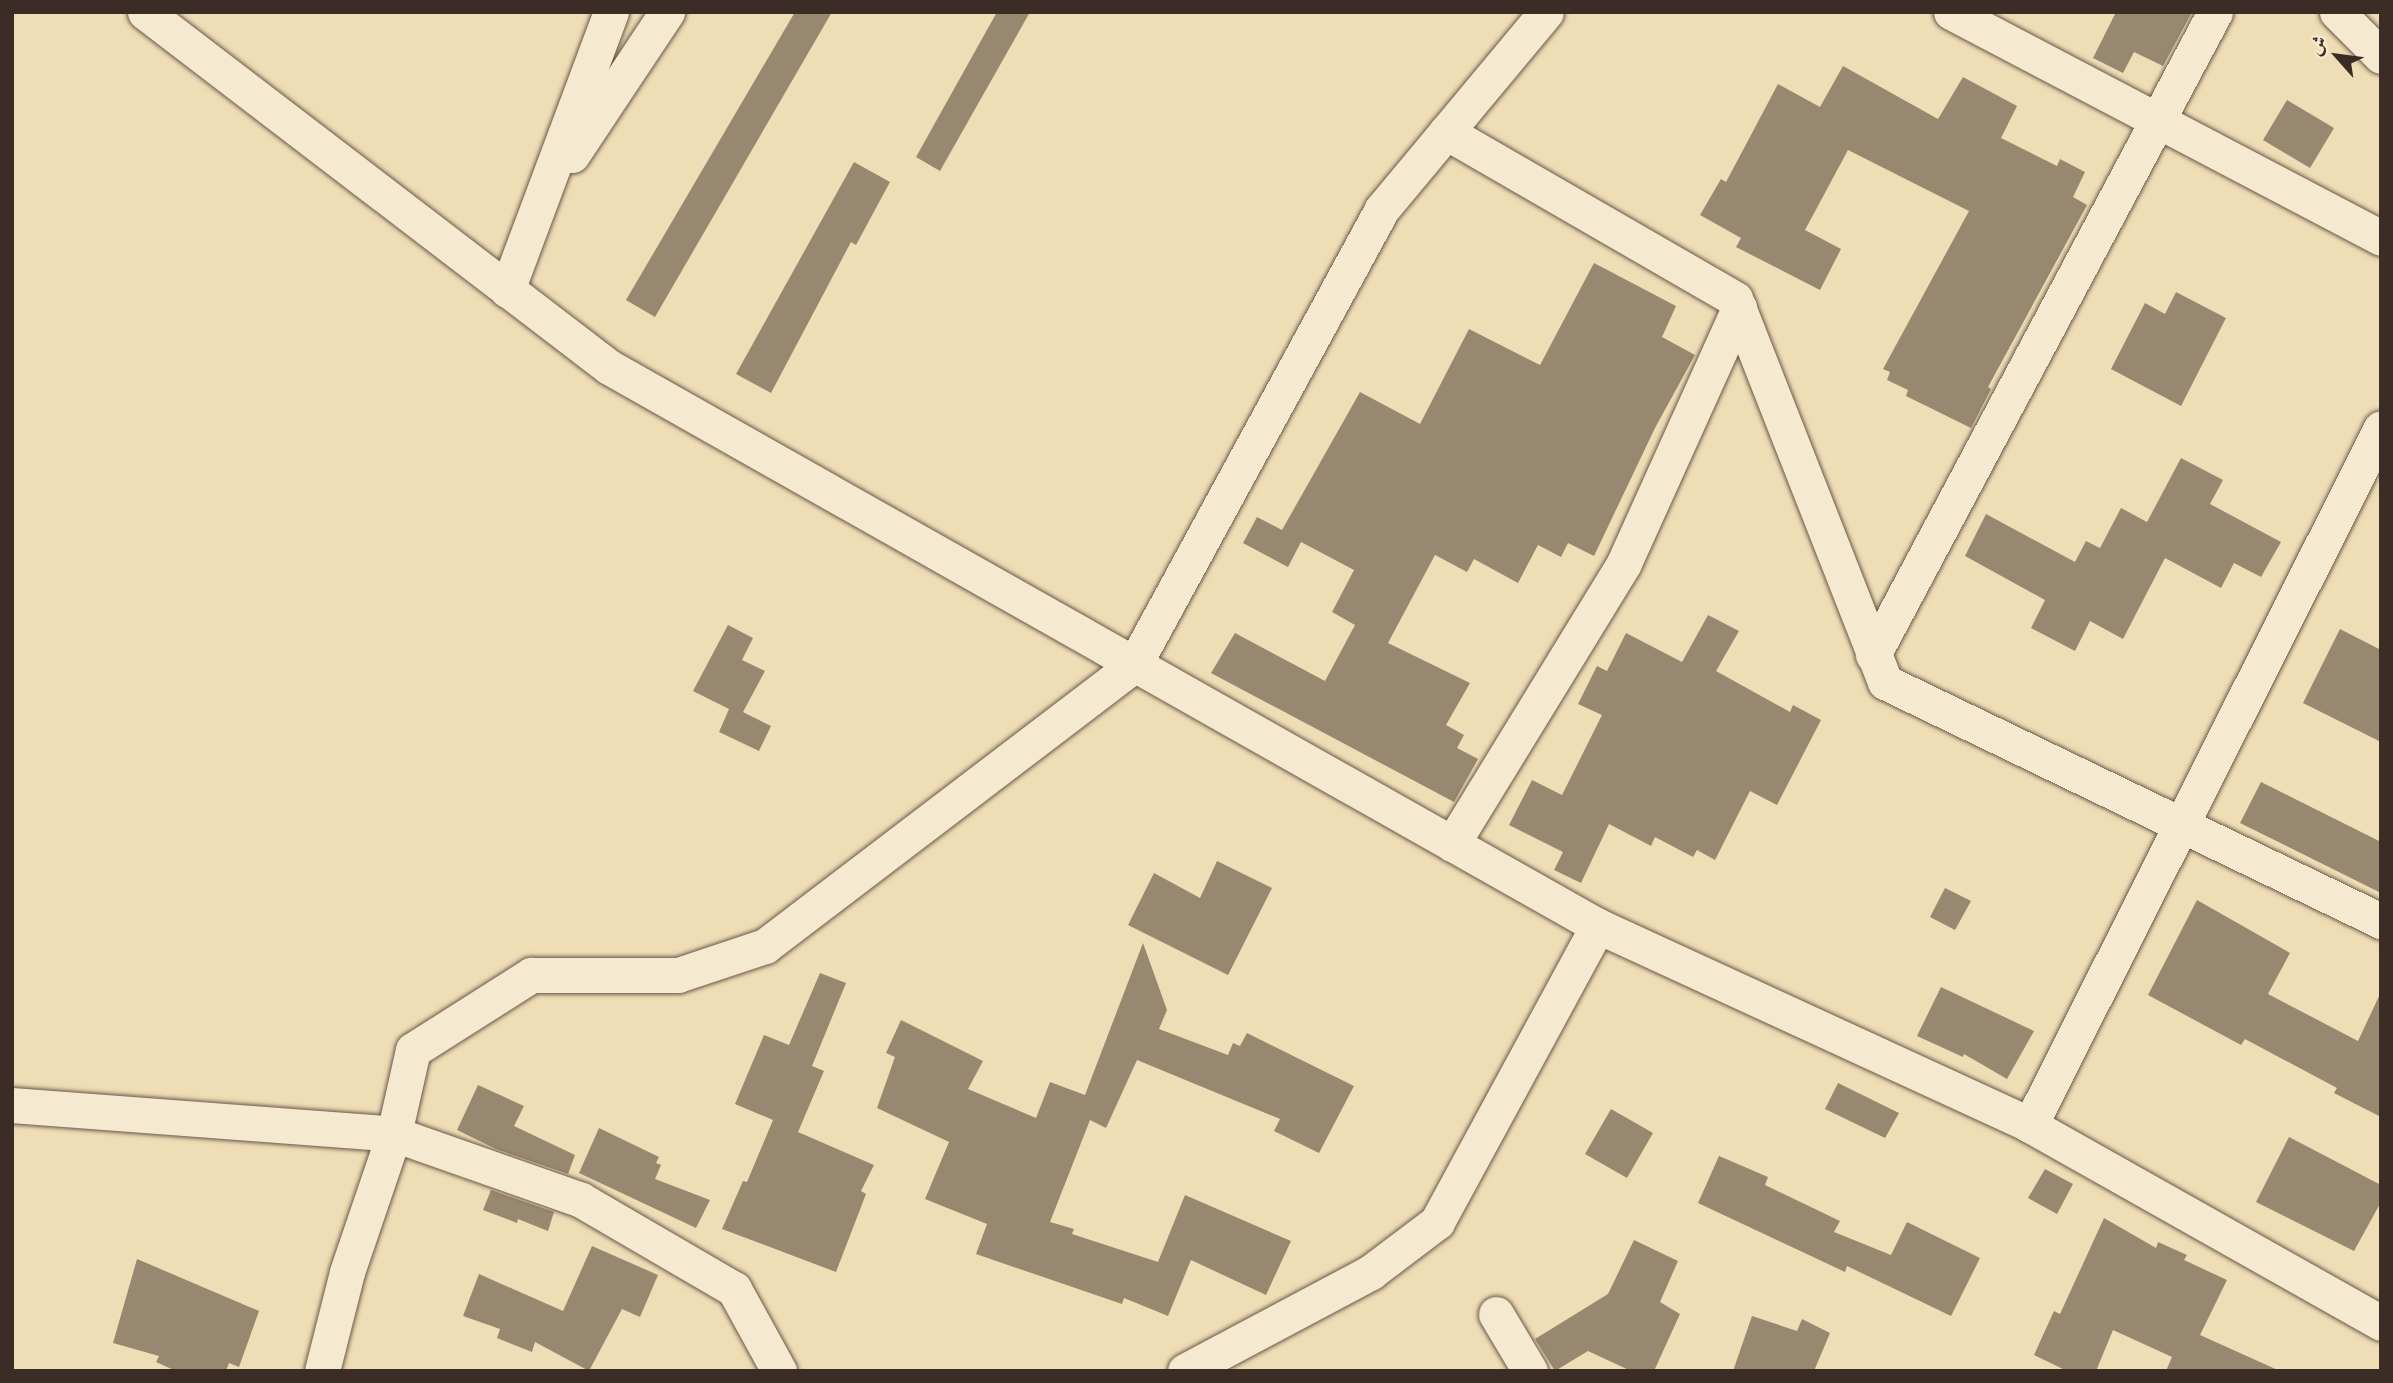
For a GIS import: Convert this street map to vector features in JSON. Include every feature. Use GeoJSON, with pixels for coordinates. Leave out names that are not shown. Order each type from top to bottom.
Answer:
{"type":"FeatureCollection","features":[{"type":"Feature","properties":{"kind":"street"},"geometry":{"type":"LineString","coordinates":[[145,12],[609,368],[1598,926],[2030,1125],[2381,1323]]}},
{"type":"Feature","properties":{"kind":"street"},"geometry":{"type":"LineString","coordinates":[[507,290],[611,12]]}},
{"type":"Feature","properties":{"kind":"street"},"geometry":{"type":"LineString","coordinates":[[538,207],[667,12]]}},
{"type":"Feature","properties":{"kind":"street"},"geometry":{"type":"LineString","coordinates":[[322,1371],[347,1272],[394,1134],[413,1050],[531,975],[678,975],[765,946],[1134,665],[1382,209],[1546,12]]}},
{"type":"Feature","properties":{"kind":"street"},"geometry":{"type":"LineString","coordinates":[[1951,12],[2381,238]]}},
{"type":"Feature","properties":{"kind":"street"},"geometry":{"type":"LineString","coordinates":[[1873,655],[2216,12]]}},
{"type":"Feature","properties":{"kind":"street"},"geometry":{"type":"LineString","coordinates":[[2337,12],[2381,56]]}},
{"type":"Feature","properties":{"kind":"street"},"geometry":{"type":"LineString","coordinates":[[1446,132],[1735,299],[1885,682],[2381,920]]}},
{"type":"Feature","properties":{"kind":"street"},"geometry":{"type":"LineString","coordinates":[[1452,844],[1624,564],[1739,309]]}},
{"type":"Feature","properties":{"kind":"street"},"geometry":{"type":"LineString","coordinates":[[2030,1125],[2381,428]]}},
{"type":"Feature","properties":{"kind":"street"},"geometry":{"type":"LineString","coordinates":[[1185,1371],[1371,1272],[1437,1222],[1598,926]]}},
{"type":"Feature","properties":{"kind":"street"},"geometry":{"type":"LineString","coordinates":[[12,1105],[394,1134],[581,1200],[734,1289],[779,1371]]}},
{"type":"Feature","properties":{"kind":"street"},"geometry":{"type":"LineString","coordinates":[[1496,1314],[1530,1371]]}},
{"type":"Feature","properties":{"kind":"building"},"geometry":{"type":"Polygon","coordinates":[[[795,12],[832,12],[655,317],[626,300],[795,12]]]}},
{"type":"Feature","properties":{"kind":"building"},"geometry":{"type":"Polygon","coordinates":[[[997,12],[1030,12],[940,171],[916,157],[997,12]]]}},
{"type":"Feature","properties":{"kind":"building"},"geometry":{"type":"Polygon","coordinates":[[[2116,12],[2192,12],[2163,66],[2134,52],[2123,73],[2093,58],[2116,12]]]}},
{"type":"Feature","properties":{"kind":"building"},"geometry":{"type":"Polygon","coordinates":[[[1843,66],[1938,119],[1963,77],[2017,106],[2001,138],[2057,166],[2060,159],[2085,172],[2073,197],[2087,205],[1988,387],[1991,389],[1971,428],[1906,396],[1908,390],[1887,380],[1890,372],[1883,369],[1969,211],[1848,150],[1805,230],[1841,249],[1820,290],[1736,247],[1741,238],[1700,215],[1721,179],[1726,182],[1778,84],[1820,107],[1843,66]]]}},
{"type":"Feature","properties":{"kind":"building"},"geometry":{"type":"Polygon","coordinates":[[[2287,100],[2334,128],[2310,168],[2263,140],[2287,100]]]}},
{"type":"Feature","properties":{"kind":"building"},"geometry":{"type":"Polygon","coordinates":[[[854,162],[890,182],[856,245],[851,242],[771,393],[736,374],[854,162]]]}},
{"type":"Feature","properties":{"kind":"building"},"geometry":{"type":"Polygon","coordinates":[[[1594,263],[1676,306],[1662,337],[1695,355],[1655,428],[1594,556],[1568,543],[1561,557],[1538,545],[1518,583],[1474,559],[1467,572],[1435,555],[1388,643],[1470,683],[1446,725],[1464,735],[1457,748],[1478,759],[1454,802],[1211,673],[1235,633],[1325,681],[1355,625],[1332,612],[1354,570],[1301,542],[1288,567],[1243,543],[1257,517],[1282,530],[1360,392],[1420,424],[1469,329],[1540,365],[1594,263]]]}},
{"type":"Feature","properties":{"kind":"building"},"geometry":{"type":"Polygon","coordinates":[[[2176,292],[2226,318],[2181,406],[2111,369],[2145,303],[2165,314],[2176,292]]]}},
{"type":"Feature","properties":{"kind":"building"},"geometry":{"type":"Polygon","coordinates":[[[2181,458],[2223,480],[2210,504],[2281,542],[2261,577],[2234,563],[2221,588],[2165,558],[2123,639],[2090,621],[2075,651],[2031,628],[2045,600],[1965,556],[1986,514],[2075,562],[2086,541],[2100,548],[2121,508],[2147,522],[2181,458]]]}},
{"type":"Feature","properties":{"kind":"building"},"geometry":{"type":"Polygon","coordinates":[[[1708,615],[1739,631],[1716,671],[1790,712],[1793,705],[1821,720],[1777,805],[1750,791],[1715,860],[1697,850],[1693,857],[1655,837],[1651,846],[1609,824],[1581,883],[1554,870],[1563,852],[1509,825],[1532,780],[1562,795],[1602,715],[1578,704],[1597,666],[1607,671],[1626,633],[1682,662],[1708,615]]]}},
{"type":"Feature","properties":{"kind":"building"},"geometry":{"type":"Polygon","coordinates":[[[728,625],[753,638],[742,660],[765,671],[743,712],[771,726],[759,751],[719,732],[729,709],[693,691],[728,625]]]}},
{"type":"Feature","properties":{"kind":"building"},"geometry":{"type":"Polygon","coordinates":[[[2340,629],[2381,650],[2381,742],[2303,703],[2340,629]]]}},
{"type":"Feature","properties":{"kind":"building"},"geometry":{"type":"Polygon","coordinates":[[[2261,782],[2381,842],[2381,893],[2240,823],[2261,782]]]}},
{"type":"Feature","properties":{"kind":"building"},"geometry":{"type":"Polygon","coordinates":[[[1217,861],[1272,888],[1228,975],[1128,925],[1154,873],[1200,898],[1217,861]]]}},
{"type":"Feature","properties":{"kind":"building"},"geometry":{"type":"Polygon","coordinates":[[[1945,888],[1971,901],[1955,930],[1930,917],[1945,888]]]}},
{"type":"Feature","properties":{"kind":"building"},"geometry":{"type":"Polygon","coordinates":[[[2197,900],[2290,953],[2268,994],[2358,1041],[2381,992],[2381,1117],[2334,1093],[2337,1088],[2245,1039],[2241,1045],[2148,995],[2197,900]]]}},
{"type":"Feature","properties":{"kind":"building"},"geometry":{"type":"Polygon","coordinates":[[[1143,943],[1167,1010],[1159,1029],[1228,1055],[1233,1043],[1240,1046],[1247,1033],[1354,1086],[1319,1153],[1274,1131],[1280,1119],[1137,1060],[1106,1128],[1090,1120],[1050,1222],[1074,1229],[1072,1234],[1158,1262],[1185,1195],[1291,1241],[1266,1295],[1191,1260],[1168,1316],[1124,1298],[1122,1304],[976,1254],[987,1224],[925,1199],[949,1142],[877,1108],[895,1057],[886,1053],[901,1020],[983,1061],[968,1089],[1036,1118],[1050,1082],[1085,1095],[1143,943]]]}},
{"type":"Feature","properties":{"kind":"building"},"geometry":{"type":"Polygon","coordinates":[[[820,973],[846,983],[812,1066],[824,1071],[798,1132],[874,1165],[861,1191],[866,1194],[836,1272],[722,1229],[743,1181],[747,1182],[773,1120],[735,1104],[764,1035],[789,1045],[820,973]]]}},
{"type":"Feature","properties":{"kind":"building"},"geometry":{"type":"Polygon","coordinates":[[[1941,987],[2034,1031],[2007,1079],[1964,1054],[1963,1057],[1917,1036],[1941,987]]]}},
{"type":"Feature","properties":{"kind":"building"},"geometry":{"type":"Polygon","coordinates":[[[1838,1083],[1899,1113],[1885,1138],[1825,1109],[1838,1083]]]}},
{"type":"Feature","properties":{"kind":"building"},"geometry":{"type":"Polygon","coordinates":[[[478,1085],[524,1106],[514,1126],[575,1155],[568,1174],[496,1149],[457,1130],[478,1085]]]}},
{"type":"Feature","properties":{"kind":"building"},"geometry":{"type":"Polygon","coordinates":[[[1611,1109],[1653,1133],[1627,1178],[1585,1154],[1611,1109]]]}},
{"type":"Feature","properties":{"kind":"building"},"geometry":{"type":"Polygon","coordinates":[[[599,1128],[659,1157],[656,1163],[661,1165],[655,1179],[710,1200],[696,1228],[579,1173],[599,1128]]]}},
{"type":"Feature","properties":{"kind":"building"},"geometry":{"type":"Polygon","coordinates":[[[2289,1137],[2381,1185],[2381,1202],[2354,1251],[2256,1202],[2289,1137]]]}},
{"type":"Feature","properties":{"kind":"building"},"geometry":{"type":"Polygon","coordinates":[[[1719,1156],[1768,1177],[1765,1185],[1840,1221],[1834,1232],[1891,1255],[1907,1222],[1980,1258],[1951,1316],[1847,1266],[1845,1272],[1698,1203],[1719,1156]]]}},
{"type":"Feature","properties":{"kind":"building"},"geometry":{"type":"Polygon","coordinates":[[[2045,1169],[2073,1184],[2057,1214],[2028,1198],[2045,1169]]]}},
{"type":"Feature","properties":{"kind":"building"},"geometry":{"type":"Polygon","coordinates":[[[491,1190],[554,1212],[548,1231],[518,1219],[517,1223],[483,1210],[491,1190]]]}},
{"type":"Feature","properties":{"kind":"building"},"geometry":{"type":"Polygon","coordinates":[[[2104,1218],[2156,1248],[2158,1242],[2187,1255],[2184,1260],[2227,1280],[2200,1335],[2280,1371],[2166,1371],[2172,1357],[2113,1330],[2096,1371],[2067,1371],[2034,1355],[2054,1311],[2060,1314],[2104,1218]]]}},
{"type":"Feature","properties":{"kind":"building"},"geometry":{"type":"Polygon","coordinates":[[[1634,1240],[1678,1261],[1660,1302],[1680,1314],[1654,1371],[1631,1371],[1588,1351],[1555,1371],[1535,1339],[1608,1294],[1634,1240]]]}},
{"type":"Feature","properties":{"kind":"building"},"geometry":{"type":"Polygon","coordinates":[[[592,1246],[658,1275],[640,1317],[622,1309],[589,1371],[535,1342],[532,1352],[497,1338],[500,1329],[463,1316],[479,1274],[563,1311],[592,1246]]]}},
{"type":"Feature","properties":{"kind":"building"},"geometry":{"type":"Polygon","coordinates":[[[137,1259],[259,1311],[239,1367],[229,1363],[226,1371],[176,1371],[156,1362],[159,1356],[113,1343],[137,1259]]]}},
{"type":"Feature","properties":{"kind":"building"},"geometry":{"type":"Polygon","coordinates":[[[1752,1316],[1797,1331],[1802,1319],[1830,1333],[1814,1371],[1733,1371],[1752,1316]]]}}]}
